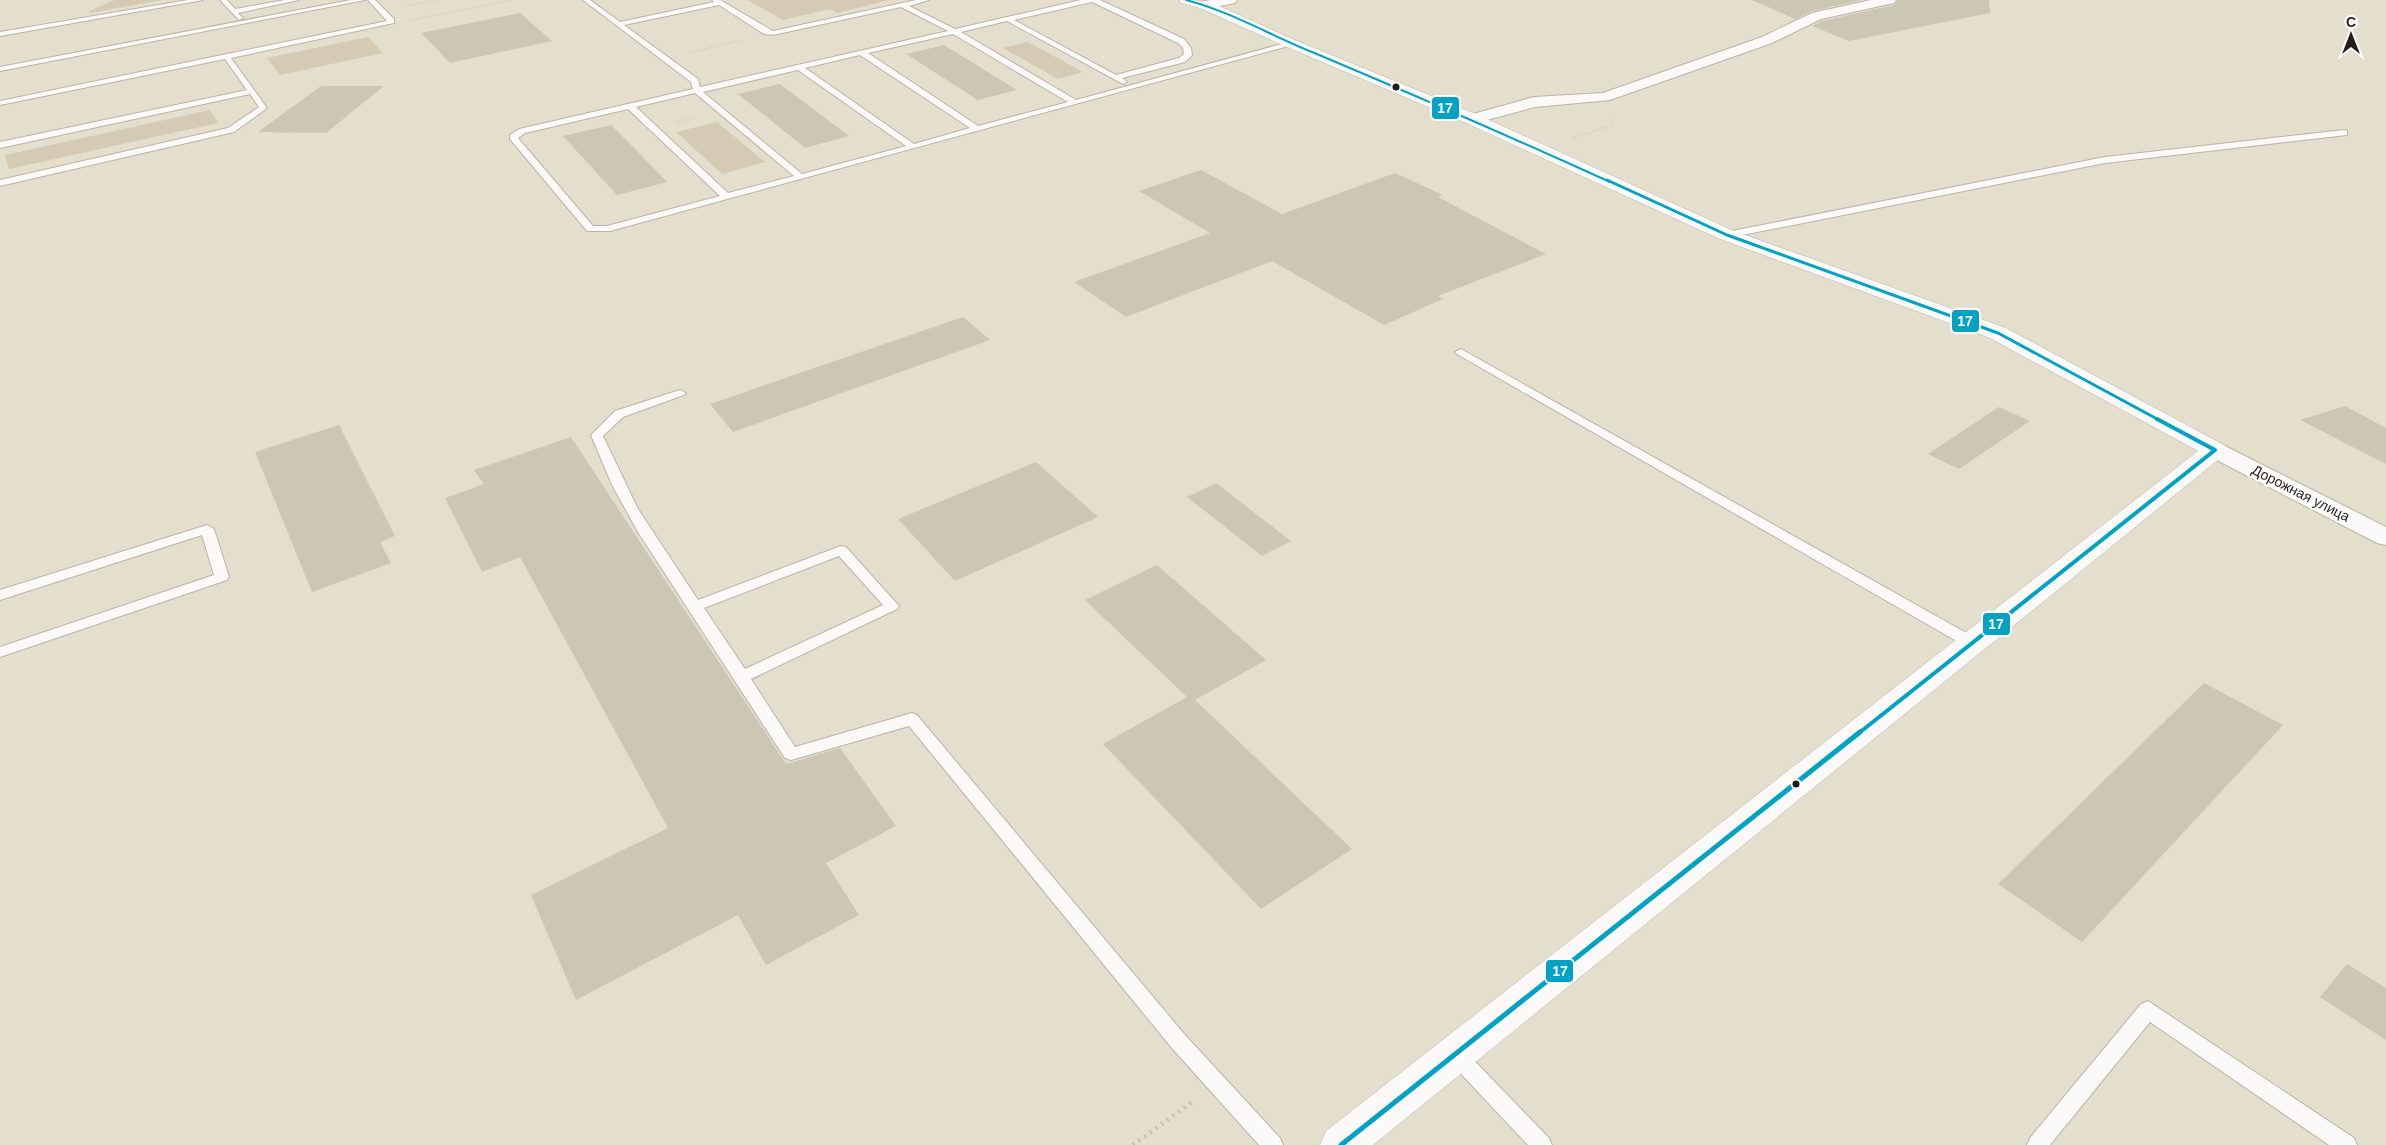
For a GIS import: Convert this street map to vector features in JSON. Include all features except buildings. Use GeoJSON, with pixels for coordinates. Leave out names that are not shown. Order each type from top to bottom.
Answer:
{"type":"FeatureCollection","features":[{"type":"Feature","properties":{"kind":"street"},"geometry":{"type":"LineString","coordinates":[[1186,0],[1205,5],[1292,44],[1472,119],[1728,235],[1998,333],[2215,450],[1341,1145]]}},
{"type":"Feature","properties":{"kind":"street"},"geometry":{"type":"LineString","coordinates":[[1205,5],[1230,0]]}},
{"type":"Feature","properties":{"kind":"street"},"geometry":{"type":"LineString","coordinates":[[1472,119],[1534,102],[1605,97],[1768,40],[1817,16],[1889,0]]}},
{"type":"Feature","properties":{"kind":"street","name":"Дорожная улица"},"geometry":{"type":"LineString","coordinates":[[2215,450],[2386,537]]}},
{"type":"Feature","properties":{"kind":"lane"},"geometry":{"type":"LineString","coordinates":[[0,34],[200,0]]}},
{"type":"Feature","properties":{"kind":"lane"},"geometry":{"type":"LineString","coordinates":[[223,0],[242,23]]}},
{"type":"Feature","properties":{"kind":"lane"},"geometry":{"type":"LineString","coordinates":[[233,12],[296,0]]}},
{"type":"Feature","properties":{"kind":"lane"},"geometry":{"type":"LineString","coordinates":[[0,69],[362,0]]}},
{"type":"Feature","properties":{"kind":"lane"},"geometry":{"type":"LineString","coordinates":[[0,103],[227,57],[391,21],[371,0]]}},
{"type":"Feature","properties":{"kind":"lane"},"geometry":{"type":"LineString","coordinates":[[586,0],[695,81],[697,91],[801,177]]}},
{"type":"Feature","properties":{"kind":"lane"},"geometry":{"type":"LineString","coordinates":[[619,24],[717,1],[767,32],[773,33],[926,0]]}},
{"type":"Feature","properties":{"kind":"lane"},"geometry":{"type":"LineString","coordinates":[[1084,0],[522,131],[513,137],[590,229],[596,230],[727,197],[1292,44]]}},
{"type":"Feature","properties":{"kind":"lane"},"geometry":{"type":"LineString","coordinates":[[1094,0],[1181,41],[1187,48],[1188,55],[1182,60],[1115,78]]}},
{"type":"Feature","properties":{"kind":"lane"},"geometry":{"type":"LineString","coordinates":[[902,5],[954,31],[1076,103]]}},
{"type":"Feature","properties":{"kind":"lane"},"geometry":{"type":"LineString","coordinates":[[1008,19],[1132,87]]}},
{"type":"Feature","properties":{"kind":"lane"},"geometry":{"type":"LineString","coordinates":[[862,53],[976,130]]}},
{"type":"Feature","properties":{"kind":"lane"},"geometry":{"type":"LineString","coordinates":[[0,183],[231,130],[263,108],[227,57]]}},
{"type":"Feature","properties":{"kind":"lane"},"geometry":{"type":"LineString","coordinates":[[799,67],[913,146]]}},
{"type":"Feature","properties":{"kind":"lane"},"geometry":{"type":"LineString","coordinates":[[0,145],[252,91]]}},
{"type":"Feature","properties":{"kind":"lane"},"geometry":{"type":"LineString","coordinates":[[630,106],[727,197]]}},
{"type":"Feature","properties":{"kind":"lane"},"geometry":{"type":"LineString","coordinates":[[1728,235],[2105,160],[2344,133]]}},
{"type":"Feature","properties":{"kind":"lane"},"geometry":{"type":"LineString","coordinates":[[1461,352],[1972,643]]}},
{"type":"Feature","properties":{"kind":"lane"},"geometry":{"type":"LineString","coordinates":[[680,393],[619,414],[597,435],[610,471],[634,516],[743,676],[790,754],[912,719],[1178,1041],[1272,1145]]}},
{"type":"Feature","properties":{"kind":"lane"},"geometry":{"type":"LineString","coordinates":[[0,595],[207,529],[222,576],[0,652]]}},
{"type":"Feature","properties":{"kind":"lane"},"geometry":{"type":"LineString","coordinates":[[695,606],[841,550],[892,606],[743,676]]}},
{"type":"Feature","properties":{"kind":"lane"},"geometry":{"type":"LineString","coordinates":[[2037,1145],[2148,1010],[2348,1145]]}},
{"type":"Feature","properties":{"kind":"lane"},"geometry":{"type":"LineString","coordinates":[[1454,1054],[1542,1145]]}},
{"type":"Feature","properties":{"kind":"path"},"geometry":{"type":"LineString","coordinates":[[388,23],[513,0]]}},
{"type":"Feature","properties":{"kind":"path"},"geometry":{"type":"LineString","coordinates":[[664,58],[744,40]]}},
{"type":"Feature","properties":{"kind":"path"},"geometry":{"type":"LineString","coordinates":[[1539,149],[1612,125],[1605,97]]}},
{"type":"Feature","properties":{"kind":"path"},"geometry":{"type":"LineString","coordinates":[[652,128],[722,111]]}},
{"type":"Feature","properties":{"kind":"path"},"geometry":{"type":"LineString","coordinates":[[1133,1145],[1218,1084]]}},
{"type":"Feature","properties":{"kind":"shaded area"},"geometry":{"type":"Polygon","coordinates":[[[115,0],[163,0],[90,13],[89,11],[115,0]]]}},
{"type":"Feature","properties":{"kind":"shaded area"},"geometry":{"type":"Polygon","coordinates":[[[748,0],[889,0],[837,13],[830,9],[783,20],[748,0]]]}},
{"type":"Feature","properties":{"kind":"shaded area"},"geometry":{"type":"Polygon","coordinates":[[[368,37],[383,53],[280,75],[267,58],[368,37]]]}},
{"type":"Feature","properties":{"kind":"shaded area"},"geometry":{"type":"Polygon","coordinates":[[[1028,42],[1083,72],[1058,79],[1003,48],[1028,42]]]}},
{"type":"Feature","properties":{"kind":"shaded area"},"geometry":{"type":"Polygon","coordinates":[[[210,110],[218,123],[9,169],[5,155],[210,110]]]}},
{"type":"Feature","properties":{"kind":"shaded area"},"geometry":{"type":"Polygon","coordinates":[[[717,122],[765,162],[722,174],[676,132],[717,122]]]}},
{"type":"Feature","properties":{"kind":"transit line","name":"17"},"geometry":{"type":"LineString","coordinates":[[1186,0],[1205,5],[1292,44],[1472,119],[1727,235],[1998,333],[2215,450]]}},
{"type":"Feature","properties":{"kind":"transit line","name":"17"},"geometry":{"type":"LineString","coordinates":[[1341,1145],[2215,450]]}}]}
